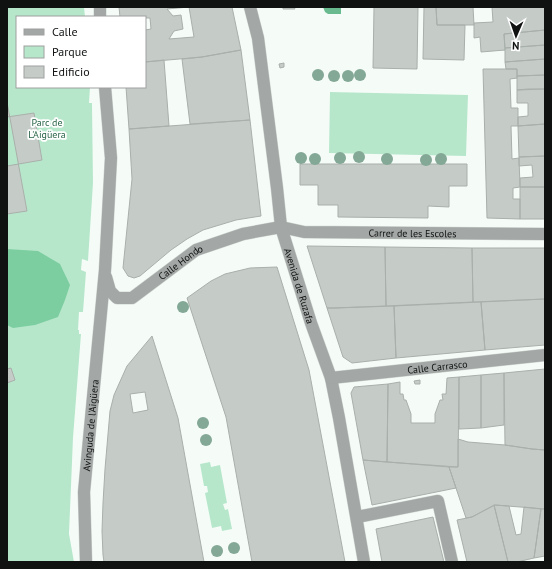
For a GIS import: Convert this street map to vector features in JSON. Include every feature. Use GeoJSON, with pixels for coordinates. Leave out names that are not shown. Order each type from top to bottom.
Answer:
{"type":"FeatureCollection","features":[{"type":"Feature","properties":{"kind":"street","name":"Avenida de Ruzafa"},"geometry":{"type":"LineString","coordinates":[[250,7],[258,38],[281,227],[311,322],[331,378],[364,562]]}},
{"type":"Feature","properties":{"kind":"street"},"geometry":{"type":"LineString","coordinates":[[105,88],[112,158],[105,270]]}},
{"type":"Feature","properties":{"kind":"street","name":"Carrer de les Escoles"},"geometry":{"type":"LineString","coordinates":[[281,227],[304,232],[545,234]]}},
{"type":"Feature","properties":{"kind":"street","name":"Calle Hondo"},"geometry":{"type":"LineString","coordinates":[[105,270],[110,291],[117,298],[132,298],[196,250],[243,234],[281,227]]}},
{"type":"Feature","properties":{"kind":"street","name":"Avinguda de l'Aigüera"},"geometry":{"type":"LineString","coordinates":[[86,562],[84,492],[105,270]]}},
{"type":"Feature","properties":{"kind":"street","name":"Calle Carrasco"},"geometry":{"type":"LineString","coordinates":[[331,378],[545,355]]}},
{"type":"Feature","properties":{"kind":"street"},"geometry":{"type":"LineString","coordinates":[[357,517],[438,502],[452,562]]}},
{"type":"Feature","properties":{"kind":"green space","name":"Parc de L'Aigüera"},"geometry":{"type":"Polygon","coordinates":[[[7,7],[84,7],[85,16],[16,16],[16,88],[90,88],[89,103],[92,103],[93,183],[88,261],[82,259],[81,270],[86,272],[83,312],[79,312],[78,330],[79,334],[81,334],[73,438],[69,534],[74,562],[7,562],[7,7]]]}},
{"type":"Feature","properties":{"kind":"green space"},"geometry":{"type":"Polygon","coordinates":[[[330,92],[468,95],[466,156],[329,153],[330,92]]]}},
{"type":"Feature","properties":{"kind":"green space"},"geometry":{"type":"Polygon","coordinates":[[[210,462],[211,467],[220,465],[227,503],[223,504],[225,510],[228,509],[232,529],[222,531],[221,526],[212,528],[205,493],[208,492],[207,486],[204,486],[200,464],[210,462]]]}},
{"type":"Feature","properties":{"kind":"shaded area"},"geometry":{"type":"Polygon","coordinates":[[[323,7],[341,7],[341,14],[328,14],[325,12],[323,7]]]}},
{"type":"Feature","properties":{"kind":"shaded area"},"geometry":{"type":"Polygon","coordinates":[[[7,249],[38,251],[60,264],[70,285],[58,317],[35,325],[13,328],[7,325],[7,249]]]}},
{"type":"Feature","properties":{"kind":"building"},"geometry":{"type":"Polygon","coordinates":[[[119,7],[189,7],[232,7],[241,50],[202,57],[146,62],[146,30],[151,29],[150,18],[146,18],[146,16],[120,16],[119,7]],[[189,7],[167,9],[173,16],[181,15],[183,29],[174,31],[169,39],[194,37],[189,7]]]}},
{"type":"Feature","properties":{"kind":"building"},"geometry":{"type":"Polygon","coordinates":[[[283,7],[294,7],[295,9],[283,9],[283,7]]]}},
{"type":"Feature","properties":{"kind":"building"},"geometry":{"type":"Polygon","coordinates":[[[374,7],[418,7],[417,69],[373,68],[374,7]]]}},
{"type":"Feature","properties":{"kind":"building"},"geometry":{"type":"Polygon","coordinates":[[[424,7],[436,7],[437,25],[465,25],[464,60],[423,59],[424,7]]]}},
{"type":"Feature","properties":{"kind":"building"},"geometry":{"type":"Polygon","coordinates":[[[436,7],[473,7],[474,25],[437,25],[436,7]]]}},
{"type":"Feature","properties":{"kind":"building"},"geometry":{"type":"Polygon","coordinates":[[[492,7],[545,7],[545,30],[504,34],[505,50],[481,52],[480,37],[474,38],[474,23],[493,22],[492,7]]]}},
{"type":"Feature","properties":{"kind":"building"},"geometry":{"type":"Polygon","coordinates":[[[545,30],[545,45],[505,48],[504,34],[545,30]]]}},
{"type":"Feature","properties":{"kind":"building"},"geometry":{"type":"Polygon","coordinates":[[[545,45],[545,59],[505,62],[505,48],[545,45]]]}},
{"type":"Feature","properties":{"kind":"building"},"geometry":{"type":"Polygon","coordinates":[[[241,50],[250,120],[190,124],[182,59],[241,50]]]}},
{"type":"Feature","properties":{"kind":"building"},"geometry":{"type":"Polygon","coordinates":[[[545,59],[545,75],[517,76],[517,69],[506,69],[505,62],[545,59]]]}},
{"type":"Feature","properties":{"kind":"building"},"geometry":{"type":"Polygon","coordinates":[[[164,60],[169,126],[129,129],[126,88],[146,88],[146,62],[164,60]]]}},
{"type":"Feature","properties":{"kind":"building"},"geometry":{"type":"Polygon","coordinates":[[[284,63],[284,67],[280,68],[279,64],[284,63]]]}},
{"type":"Feature","properties":{"kind":"building"},"geometry":{"type":"Polygon","coordinates":[[[483,69],[517,69],[517,78],[510,79],[511,108],[518,108],[518,126],[511,126],[512,159],[519,158],[520,187],[513,188],[513,199],[520,199],[520,219],[487,218],[483,69]]]}},
{"type":"Feature","properties":{"kind":"building"},"geometry":{"type":"Polygon","coordinates":[[[545,75],[545,89],[517,90],[517,76],[545,75]]]}},
{"type":"Feature","properties":{"kind":"building"},"geometry":{"type":"Polygon","coordinates":[[[545,89],[545,124],[518,126],[518,117],[528,116],[528,103],[517,103],[517,90],[545,89]]]}},
{"type":"Feature","properties":{"kind":"building"},"geometry":{"type":"Polygon","coordinates":[[[7,102],[27,211],[7,214],[7,102]]]}},
{"type":"Feature","properties":{"kind":"building"},"geometry":{"type":"Polygon","coordinates":[[[34,113],[42,160],[7,166],[7,117],[34,113]]]}},
{"type":"Feature","properties":{"kind":"building"},"geometry":{"type":"Polygon","coordinates":[[[250,120],[261,216],[236,220],[203,230],[171,250],[140,276],[134,278],[128,276],[123,268],[132,179],[129,129],[250,120]]]}},
{"type":"Feature","properties":{"kind":"building"},"geometry":{"type":"Polygon","coordinates":[[[545,124],[545,156],[519,157],[518,126],[545,124]]]}},
{"type":"Feature","properties":{"kind":"building"},"geometry":{"type":"Polygon","coordinates":[[[545,156],[545,187],[520,187],[520,178],[533,177],[532,165],[519,166],[519,157],[545,156]]]}},
{"type":"Feature","properties":{"kind":"building"},"geometry":{"type":"Polygon","coordinates":[[[300,164],[467,164],[467,186],[449,186],[449,207],[428,206],[428,218],[338,217],[338,205],[318,205],[318,185],[300,185],[300,164]]]}},
{"type":"Feature","properties":{"kind":"building"},"geometry":{"type":"Polygon","coordinates":[[[520,187],[545,187],[545,219],[520,219],[520,187]]]}},
{"type":"Feature","properties":{"kind":"building"},"geometry":{"type":"Polygon","coordinates":[[[307,246],[385,247],[386,306],[327,308],[307,246]]]}},
{"type":"Feature","properties":{"kind":"building"},"geometry":{"type":"Polygon","coordinates":[[[385,247],[472,248],[473,302],[386,306],[385,247]]]}},
{"type":"Feature","properties":{"kind":"building"},"geometry":{"type":"Polygon","coordinates":[[[472,248],[545,248],[545,299],[473,302],[472,248]]]}},
{"type":"Feature","properties":{"kind":"building"},"geometry":{"type":"Polygon","coordinates":[[[277,267],[309,370],[345,562],[252,562],[226,417],[187,298],[211,281],[225,274],[250,268],[277,267]]]}},
{"type":"Feature","properties":{"kind":"building"},"geometry":{"type":"Polygon","coordinates":[[[545,299],[545,345],[485,350],[481,302],[545,299]]]}},
{"type":"Feature","properties":{"kind":"building"},"geometry":{"type":"Polygon","coordinates":[[[481,302],[485,350],[396,358],[394,306],[481,302]]]}},
{"type":"Feature","properties":{"kind":"building"},"geometry":{"type":"Polygon","coordinates":[[[394,306],[396,358],[352,363],[343,357],[327,308],[394,306]]]}},
{"type":"Feature","properties":{"kind":"building"},"geometry":{"type":"Polygon","coordinates":[[[152,336],[178,418],[204,562],[104,562],[102,531],[103,503],[110,411],[114,395],[127,366],[152,336]],[[145,392],[130,394],[133,413],[148,410],[145,392]]]}},
{"type":"Feature","properties":{"kind":"building"},"geometry":{"type":"Polygon","coordinates":[[[11,368],[15,380],[7,383],[7,369],[11,368]]]}},
{"type":"Feature","properties":{"kind":"building"},"geometry":{"type":"Polygon","coordinates":[[[545,369],[545,450],[505,445],[504,373],[545,369]]]}},
{"type":"Feature","properties":{"kind":"building"},"geometry":{"type":"Polygon","coordinates":[[[504,373],[504,425],[481,428],[481,375],[504,373]]]}},
{"type":"Feature","properties":{"kind":"building"},"geometry":{"type":"Polygon","coordinates":[[[481,375],[481,428],[459,429],[459,377],[481,375]]]}},
{"type":"Feature","properties":{"kind":"building"},"geometry":{"type":"Polygon","coordinates":[[[459,377],[458,467],[387,462],[388,384],[400,382],[400,394],[403,394],[404,400],[406,400],[411,414],[411,423],[435,423],[435,414],[440,400],[443,400],[442,394],[446,394],[447,378],[459,377]]]}},
{"type":"Feature","properties":{"kind":"building"},"geometry":{"type":"Polygon","coordinates":[[[420,380],[420,384],[415,384],[414,381],[420,380]]]}},
{"type":"Feature","properties":{"kind":"building"},"geometry":{"type":"Polygon","coordinates":[[[388,384],[387,462],[363,460],[351,393],[354,387],[388,384]]]}},
{"type":"Feature","properties":{"kind":"building"},"geometry":{"type":"Polygon","coordinates":[[[458,439],[468,442],[545,450],[545,509],[495,505],[472,517],[466,518],[449,467],[458,467],[458,439]]]}},
{"type":"Feature","properties":{"kind":"building"},"geometry":{"type":"Polygon","coordinates":[[[363,460],[449,467],[456,488],[372,505],[363,460]]]}},
{"type":"Feature","properties":{"kind":"building"},"geometry":{"type":"Polygon","coordinates":[[[494,505],[509,506],[516,535],[521,534],[524,507],[541,509],[534,558],[517,562],[508,562],[494,505]]]}},
{"type":"Feature","properties":{"kind":"building"},"geometry":{"type":"Polygon","coordinates":[[[494,505],[508,562],[467,562],[457,520],[472,517],[494,505]]]}},
{"type":"Feature","properties":{"kind":"building"},"geometry":{"type":"Polygon","coordinates":[[[541,509],[545,509],[545,556],[534,558],[541,509]]]}},
{"type":"Feature","properties":{"kind":"building"},"geometry":{"type":"Polygon","coordinates":[[[433,517],[444,562],[382,562],[376,529],[433,517]]]}}]}
